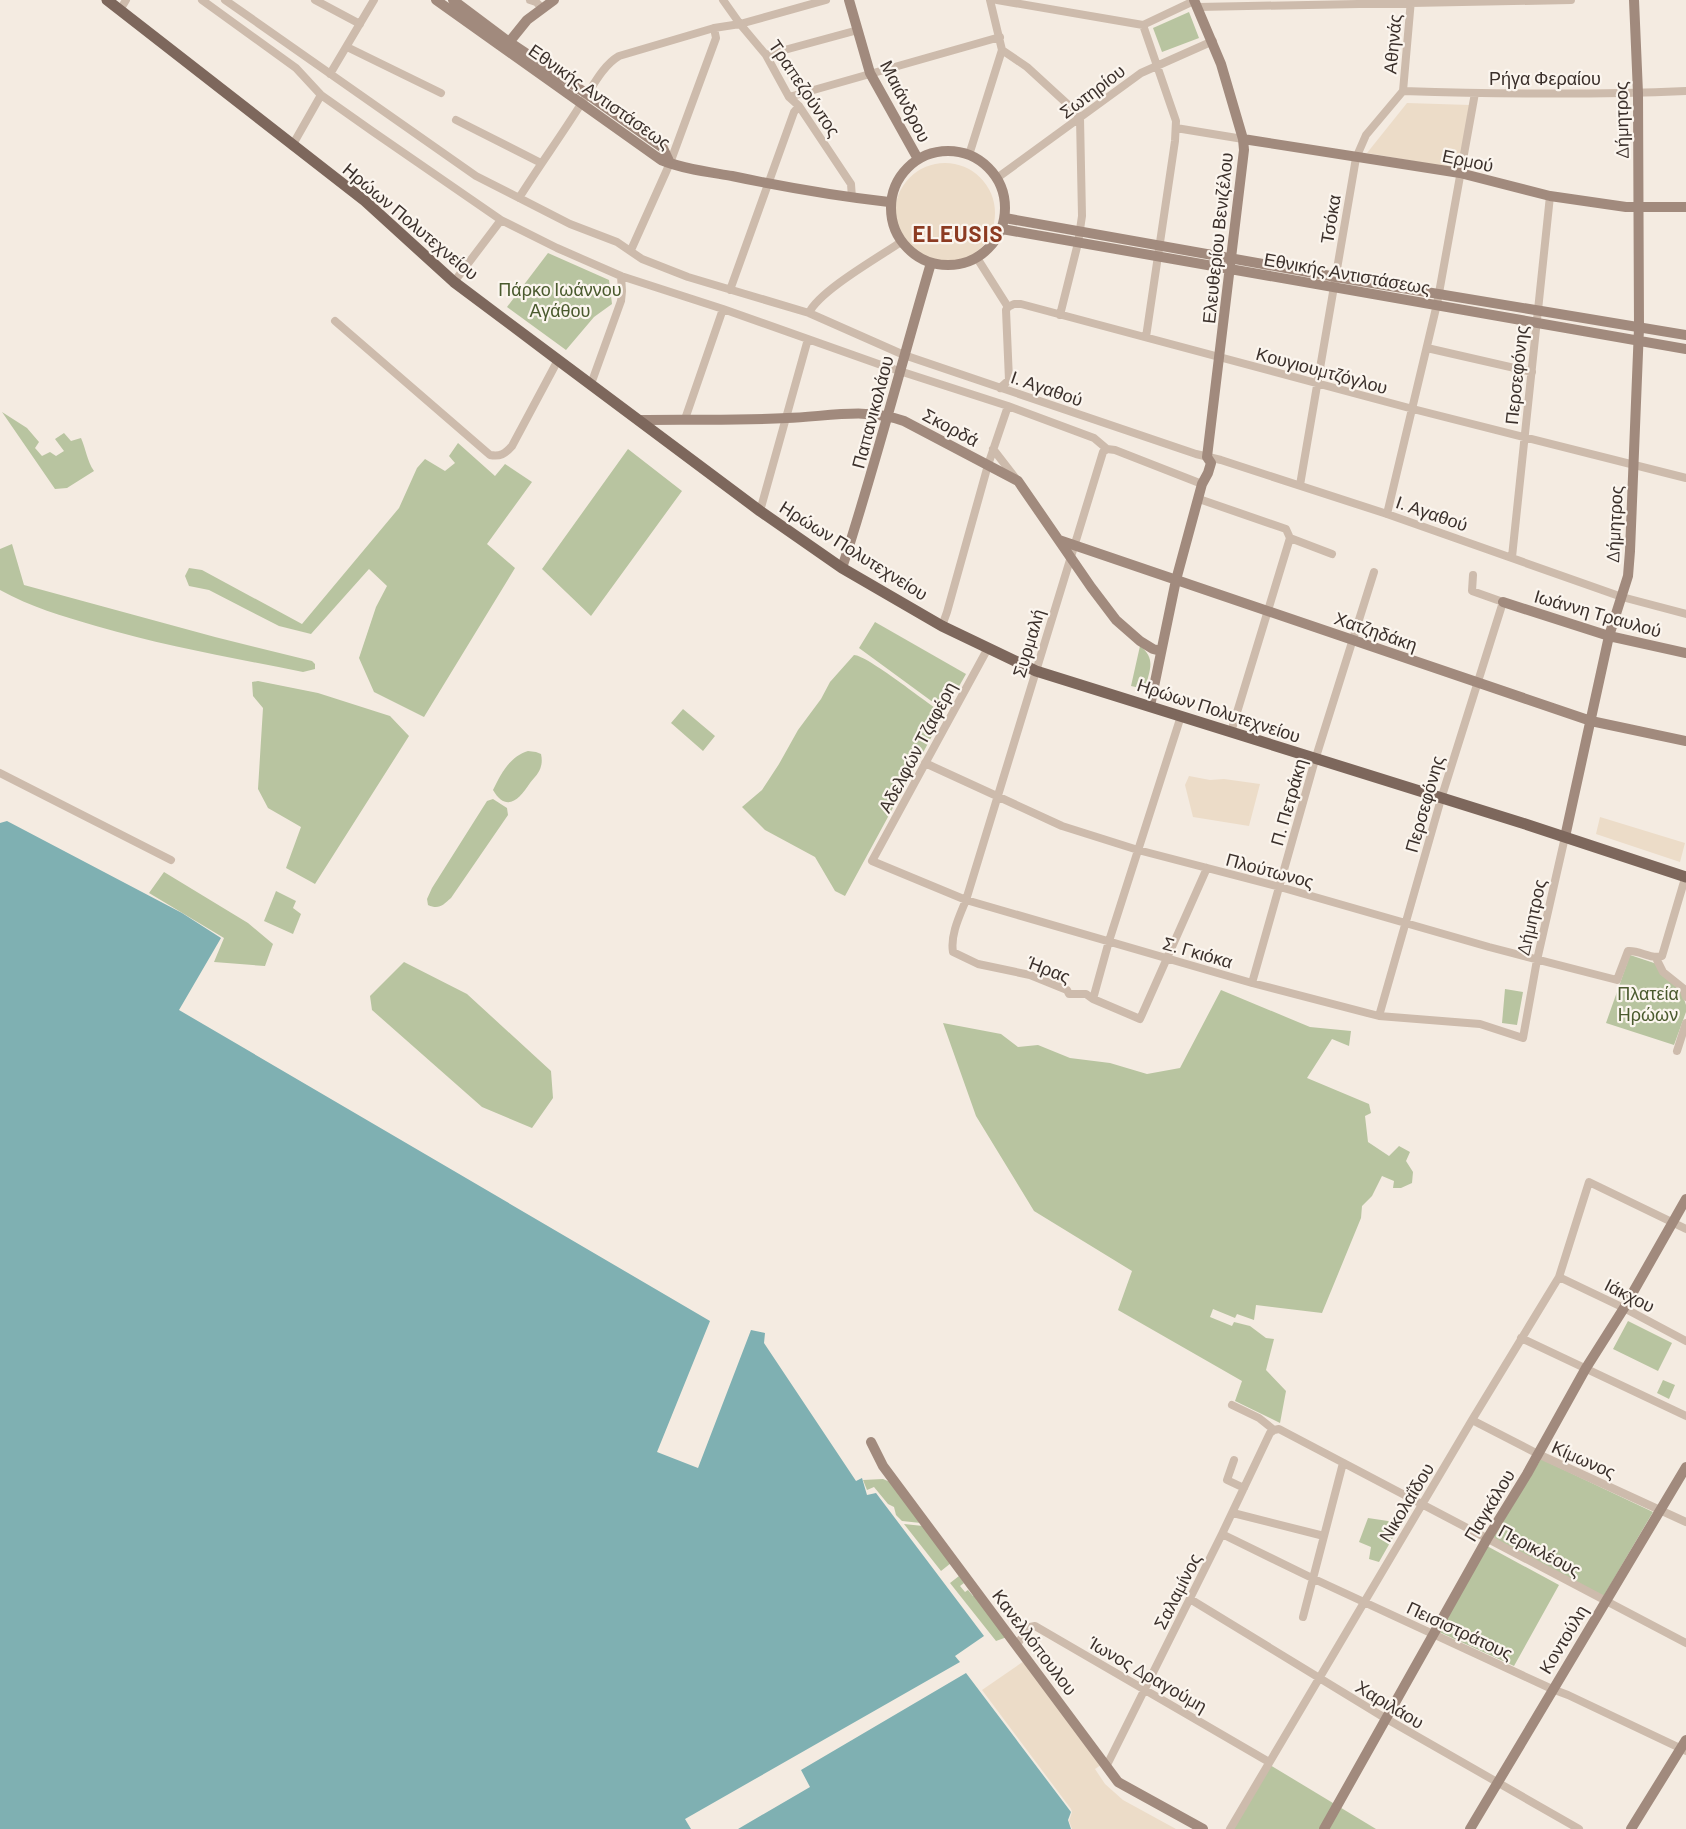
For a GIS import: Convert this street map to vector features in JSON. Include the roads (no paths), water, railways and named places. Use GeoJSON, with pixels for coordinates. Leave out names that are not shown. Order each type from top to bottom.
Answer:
{"type":"FeatureCollection","features":[{"type":"Feature","properties":{"kind":"main road","name":"Ηρώων Πολυτεχνείου"},"geometry":{"type":"LineString","coordinates":[[107,0],[365,201],[454,282],[638,420],[760,511],[842,568],[942,626],[1036,671],[1686,876]]}},
{"type":"Feature","properties":{"kind":"street"},"geometry":{"type":"LineString","coordinates":[[120,10],[126,0]]}},
{"type":"Feature","properties":{"kind":"street"},"geometry":{"type":"LineString","coordinates":[[202,0],[296,68],[321,95],[501,220],[557,248],[621,276],[723,308],[899,371],[1008,406],[1094,438],[1107,449],[1128,455],[1202,484]]}},
{"type":"Feature","properties":{"kind":"street","name":"Ι. Αγαθού"},"geometry":{"type":"LineString","coordinates":[[225,0],[476,176],[570,224],[617,242],[642,259],[688,277],[809,313],[904,355],[1000,388],[1207,457],[1387,514],[1622,597],[1686,614]]}},
{"type":"Feature","properties":{"kind":"street"},"geometry":{"type":"LineString","coordinates":[[315,0],[360,24]]}},
{"type":"Feature","properties":{"kind":"street"},"geometry":{"type":"LineString","coordinates":[[330,74],[374,0]]}},
{"type":"Feature","properties":{"kind":"street","name":"Εθνικής Αντιστάσεως"},"geometry":{"type":"LineString","coordinates":[[436,0],[587,94],[662,148],[670,163]]}},
{"type":"Feature","properties":{"kind":"street","name":"Εθνικής Αντιστάσεως"},"geometry":{"type":"LineString","coordinates":[[453,0],[581,104],[661,160],[670,163]]}},
{"type":"Feature","properties":{"kind":"street"},"geometry":{"type":"LineString","coordinates":[[530,0],[536,2],[542,8]]}},
{"type":"Feature","properties":{"kind":"street"},"geometry":{"type":"LineString","coordinates":[[507,45],[527,20],[554,0]]}},
{"type":"Feature","properties":{"kind":"street","name":"Τραπεζούντος"},"geometry":{"type":"LineString","coordinates":[[724,0],[740,24],[766,55],[789,97],[799,106],[851,184],[852,198]]}},
{"type":"Feature","properties":{"kind":"street"},"geometry":{"type":"LineString","coordinates":[[519,198],[607,65],[619,56],[714,28],[740,24],[826,0]]}},
{"type":"Feature","properties":{"kind":"street","name":"Μαιάνδρου"},"geometry":{"type":"LineString","coordinates":[[849,0],[870,73],[918,159]]}},
{"type":"Feature","properties":{"kind":"street"},"geometry":{"type":"LineString","coordinates":[[970,155],[1002,50],[990,0]]}},
{"type":"Feature","properties":{"kind":"street"},"geometry":{"type":"LineString","coordinates":[[997,0],[1143,25],[1195,3],[1571,0]]}},
{"type":"Feature","properties":{"kind":"street","name":"Δήμητρος"},"geometry":{"type":"LineString","coordinates":[[1523,1038],[1537,960],[1592,721],[1609,636],[1628,576],[1639,341],[1638,93],[1634,0]]}},
{"type":"Feature","properties":{"kind":"street","name":"Αθηνάς"},"geometry":{"type":"LineString","coordinates":[[1403,91],[1411,1]]}},
{"type":"Feature","properties":{"kind":"street","name":"Ελευθερίου Βενιζέλου"},"geometry":{"type":"LineString","coordinates":[[1150,706],[1176,580],[1202,484],[1208,473],[1210,463],[1207,457],[1244,150],[1243,139],[1230,92],[1212,41],[1195,3]]}},
{"type":"Feature","properties":{"kind":"street"},"geometry":{"type":"LineString","coordinates":[[1143,25],[1176,121],[1146,337]]}},
{"type":"Feature","properties":{"kind":"street"},"geometry":{"type":"LineString","coordinates":[[631,250],[670,163],[716,38],[714,28]]}},
{"type":"Feature","properties":{"kind":"street"},"geometry":{"type":"LineString","coordinates":[[766,55],[858,30]]}},
{"type":"Feature","properties":{"kind":"street"},"geometry":{"type":"LineString","coordinates":[[789,97],[1000,37]]}},
{"type":"Feature","properties":{"kind":"street","name":"Σωτηρίου"},"geometry":{"type":"LineString","coordinates":[[997,178],[1141,72],[1212,41]]}},
{"type":"Feature","properties":{"kind":"street"},"geometry":{"type":"LineString","coordinates":[[347,47],[441,93]]}},
{"type":"Feature","properties":{"kind":"street"},"geometry":{"type":"LineString","coordinates":[[1002,50],[1028,67],[1080,118],[1082,216],[1079,238],[1060,315]]}},
{"type":"Feature","properties":{"kind":"street","name":"Ρήγα Φεραίου"},"geometry":{"type":"LineString","coordinates":[[1403,91],[1638,93],[1686,91]]}},
{"type":"Feature","properties":{"kind":"street","name":"Τσόκα"},"geometry":{"type":"LineString","coordinates":[[1300,485],[1356,158],[1366,135],[1403,91]]}},
{"type":"Feature","properties":{"kind":"street"},"geometry":{"type":"LineString","coordinates":[[1387,514],[1438,304],[1475,93]]}},
{"type":"Feature","properties":{"kind":"street"},"geometry":{"type":"LineString","coordinates":[[292,146],[321,95]]}},
{"type":"Feature","properties":{"kind":"street"},"geometry":{"type":"LineString","coordinates":[[730,290],[794,112],[799,106]]}},
{"type":"Feature","properties":{"kind":"street"},"geometry":{"type":"LineString","coordinates":[[456,120],[541,163]]}},
{"type":"Feature","properties":{"kind":"street"},"geometry":{"type":"LineString","coordinates":[[1176,128],[1243,139]]}},
{"type":"Feature","properties":{"kind":"street","name":"Ερμού"},"geometry":{"type":"LineString","coordinates":[[1243,139],[1460,173],[1550,196],[1626,207],[1686,208]]}},
{"type":"Feature","properties":{"kind":"street"},"geometry":{"type":"LineString","coordinates":[[939,151],[956,151],[970,155],[986,165],[997,178],[1004,196],[1005,218],[1002,229],[995,242],[977,258],[966,263],[948,266],[931,263],[914,255],[901,242],[894,228],[889,202],[897,181],[908,167],[918,159],[939,151]]}},
{"type":"Feature","properties":{"kind":"street"},"geometry":{"type":"LineString","coordinates":[[670,163],[769,184],[852,198],[889,202]]}},
{"type":"Feature","properties":{"kind":"street","name":"Περσεφόνης"},"geometry":{"type":"LineString","coordinates":[[1512,557],[1550,196]]}},
{"type":"Feature","properties":{"kind":"street","name":"Εθνικής Αντιστάσεως"},"geometry":{"type":"LineString","coordinates":[[1005,218],[1079,238]]}},
{"type":"Feature","properties":{"kind":"street"},"geometry":{"type":"LineString","coordinates":[[454,282],[501,220]]}},
{"type":"Feature","properties":{"kind":"street","name":"Εθνικής Αντιστάσεως"},"geometry":{"type":"LineString","coordinates":[[1002,229],[1232,258],[1438,304],[1686,348]]}},
{"type":"Feature","properties":{"kind":"street"},"geometry":{"type":"LineString","coordinates":[[809,313],[812,306],[824,294],[901,242]]}},
{"type":"Feature","properties":{"kind":"street","name":"Εθνικής Αντιστάσεως"},"geometry":{"type":"LineString","coordinates":[[1159,250],[1230,269],[1439,293],[1686,335]]}},
{"type":"Feature","properties":{"kind":"street"},"geometry":{"type":"LineString","coordinates":[[977,258],[1008,307],[1006,310],[1009,380],[1000,388]]}},
{"type":"Feature","properties":{"kind":"street","name":"Παπανικολάου"},"geometry":{"type":"LineString","coordinates":[[842,568],[866,496],[899,371],[931,263]]}},
{"type":"Feature","properties":{"kind":"street"},"geometry":{"type":"LineString","coordinates":[[590,384],[621,302],[621,276]]}},
{"type":"Feature","properties":{"kind":"street","name":"Κουγιουμτζόγλου"},"geometry":{"type":"LineString","coordinates":[[1008,307],[1014,304],[1022,304],[1316,384],[1686,478]]}},
{"type":"Feature","properties":{"kind":"street"},"geometry":{"type":"LineString","coordinates":[[685,419],[723,308]]}},
{"type":"Feature","properties":{"kind":"street"},"geometry":{"type":"LineString","coordinates":[[335,321],[490,455],[496,456],[506,453],[512,446],[558,360]]}},
{"type":"Feature","properties":{"kind":"street"},"geometry":{"type":"LineString","coordinates":[[760,511],[808,339]]}},
{"type":"Feature","properties":{"kind":"street"},"geometry":{"type":"LineString","coordinates":[[1427,348],[1532,372]]}},
{"type":"Feature","properties":{"kind":"street"},"geometry":{"type":"LineString","coordinates":[[942,626],[988,465],[1008,406]]}},
{"type":"Feature","properties":{"kind":"street","name":"Σκορδά"},"geometry":{"type":"LineString","coordinates":[[638,420],[785,418],[870,413],[888,415],[904,420],[1018,481],[1059,540],[1072,551],[1116,620],[1140,641],[1153,649],[1161,651]]}},
{"type":"Feature","properties":{"kind":"street"},"geometry":{"type":"LineString","coordinates":[[993,449],[1018,481]]}},
{"type":"Feature","properties":{"kind":"street","name":"Συρμαλή"},"geometry":{"type":"LineString","coordinates":[[952,945],[1100,460],[1103,452],[1107,449]]}},
{"type":"Feature","properties":{"kind":"street"},"geometry":{"type":"LineString","coordinates":[[1199,499],[1286,529],[1290,538],[1231,732]]}},
{"type":"Feature","properties":{"kind":"street"},"geometry":{"type":"LineString","coordinates":[[1290,538],[1332,554]]}},
{"type":"Feature","properties":{"kind":"street","name":"Χατζηδάκη"},"geometry":{"type":"LineString","coordinates":[[1072,551],[1176,580],[1268,610],[1476,683],[1592,721],[1686,741]]}},
{"type":"Feature","properties":{"kind":"street","name":"Π. Πετράκη"},"geometry":{"type":"LineString","coordinates":[[1252,983],[1315,760],[1374,572]]}},
{"type":"Feature","properties":{"kind":"street"},"geometry":{"type":"LineString","coordinates":[[1473,575],[1472,592],[1502,602]]}},
{"type":"Feature","properties":{"kind":"street","name":"Περσεφόνης"},"geometry":{"type":"LineString","coordinates":[[1379,1016],[1441,799],[1502,602]]}},
{"type":"Feature","properties":{"kind":"street","name":"Ιωάννη Τραυλού"},"geometry":{"type":"LineString","coordinates":[[1502,602],[1609,636],[1686,653]]}},
{"type":"Feature","properties":{"kind":"street","name":"Αδελφών Τζαφέρη"},"geometry":{"type":"LineString","coordinates":[[872,861],[988,648]]}},
{"type":"Feature","properties":{"kind":"street"},"geometry":{"type":"LineString","coordinates":[[1093,999],[1109,941],[1181,716]]}},
{"type":"Feature","properties":{"kind":"street","name":"Πλούτωνος"},"geometry":{"type":"LineString","coordinates":[[925,763],[1062,826],[1138,850],[1280,887],[1537,960],[1617,980],[1628,951],[1636,950],[1656,958]]}},
{"type":"Feature","properties":{"kind":"street"},"geometry":{"type":"LineString","coordinates":[[0,773],[171,860]]}},
{"type":"Feature","properties":{"kind":"street","name":"Σ. Γκιόκα"},"geometry":{"type":"LineString","coordinates":[[872,861],[966,900],[1252,983],[1379,1016],[1480,1024],[1523,1038]]}},
{"type":"Feature","properties":{"kind":"street"},"geometry":{"type":"LineString","coordinates":[[1166,959],[1207,868]]}},
{"type":"Feature","properties":{"kind":"street"},"geometry":{"type":"LineString","coordinates":[[1686,876],[1662,956],[1656,958],[1663,972],[1683,988],[1686,996]]}},
{"type":"Feature","properties":{"kind":"street","name":"Ήρας"},"geometry":{"type":"LineString","coordinates":[[952,945],[953,952],[978,964],[1030,976],[1067,990],[1069,994],[1086,994],[1093,999],[1140,1019],[1166,959]]}},
{"type":"Feature","properties":{"kind":"street"},"geometry":{"type":"LineString","coordinates":[[1677,1051],[1686,1023]]}},
{"type":"Feature","properties":{"kind":"street","name":"Νικολαΐδου"},"geometry":{"type":"LineString","coordinates":[[1230,1829],[1472,1420],[1559,1277],[1589,1182],[1672,1222]]}},
{"type":"Feature","properties":{"kind":"street","name":"Παγκάλου"},"geometry":{"type":"LineString","coordinates":[[1324,1829],[1384,1718],[1686,1199]]}},
{"type":"Feature","properties":{"kind":"street"},"geometry":{"type":"LineString","coordinates":[[1672,1222],[1686,1229]]}},
{"type":"Feature","properties":{"kind":"street","name":"Ιάκχου"},"geometry":{"type":"LineString","coordinates":[[1559,1277],[1624,1308],[1686,1341]]}},
{"type":"Feature","properties":{"kind":"street"},"geometry":{"type":"LineString","coordinates":[[1521,1338],[1686,1416]]}},
{"type":"Feature","properties":{"kind":"street","name":"Περικλέους"},"geometry":{"type":"LineString","coordinates":[[1232,1405],[1259,1418],[1274,1430],[1279,1429],[1686,1643]]}},
{"type":"Feature","properties":{"kind":"street","name":"Κίμωνος"},"geometry":{"type":"LineString","coordinates":[[1472,1420],[1538,1454],[1686,1522]]}},
{"type":"Feature","properties":{"kind":"street","name":"Σαλαμίνος"},"geometry":{"type":"LineString","coordinates":[[1107,1765],[1233,1513],[1270,1433],[1274,1430]]}},
{"type":"Feature","properties":{"kind":"street","name":"Κανελλόπουλου"},"geometry":{"type":"LineString","coordinates":[[871,1442],[883,1466],[1118,1782],[1203,1829]]}},
{"type":"Feature","properties":{"kind":"street"},"geometry":{"type":"LineString","coordinates":[[1234,1460],[1227,1480],[1244,1488]]}},
{"type":"Feature","properties":{"kind":"street"},"geometry":{"type":"LineString","coordinates":[[1303,1617],[1343,1463]]}},
{"type":"Feature","properties":{"kind":"street","name":"Κοντούλη"},"geometry":{"type":"LineString","coordinates":[[1470,1829],[1686,1467]]}},
{"type":"Feature","properties":{"kind":"street"},"geometry":{"type":"LineString","coordinates":[[1233,1513],[1324,1536]]}},
{"type":"Feature","properties":{"kind":"street","name":"Πεισιστράτους"},"geometry":{"type":"LineString","coordinates":[[1222,1534],[1312,1578],[1552,1689],[1568,1694],[1684,1747]]}},
{"type":"Feature","properties":{"kind":"street","name":"Χαριλάου"},"geometry":{"type":"LineString","coordinates":[[1190,1599],[1384,1718],[1579,1829]]}},
{"type":"Feature","properties":{"kind":"street","name":"Ίωνος Δραγούμη"},"geometry":{"type":"LineString","coordinates":[[1017,1644],[1030,1627],[1034,1626],[1269,1762]]}},
{"type":"Feature","properties":{"kind":"street"},"geometry":{"type":"LineString","coordinates":[[1631,1829],[1684,1747]]}},
{"type":"Feature","properties":{"kind":"water"},"geometry":{"type":"Polygon","coordinates":[[[7,821],[182,913],[221,938],[179,1010],[710,1321],[657,1452],[698,1468],[751,1330],[765,1333],[764,1343],[856,1481],[862,1478],[867,1495],[876,1493],[984,1636],[955,1656],[960,1662],[685,1819],[691,1829],[0,1829],[0,823],[7,821]]]}},
{"type":"Feature","properties":{"kind":"water"},"geometry":{"type":"Polygon","coordinates":[[[966,1673],[1071,1812],[1068,1820],[1071,1829],[738,1829],[810,1787],[801,1770],[966,1673]]]}},
{"type":"Feature","properties":{"kind":"district","name":"ELEUSIS"},"geometry":{"type":"Point","coordinates":[958,233]}},
{"type":"Feature","properties":{"kind":"park label","name":"Πάρκο Ιωάννου Αγάθου"},"geometry":{"type":"Point","coordinates":[560,299]}},
{"type":"Feature","properties":{"kind":"park label","name":"Πλατεία Ηρώων"},"geometry":{"type":"Point","coordinates":[1648,1003]}}]}
